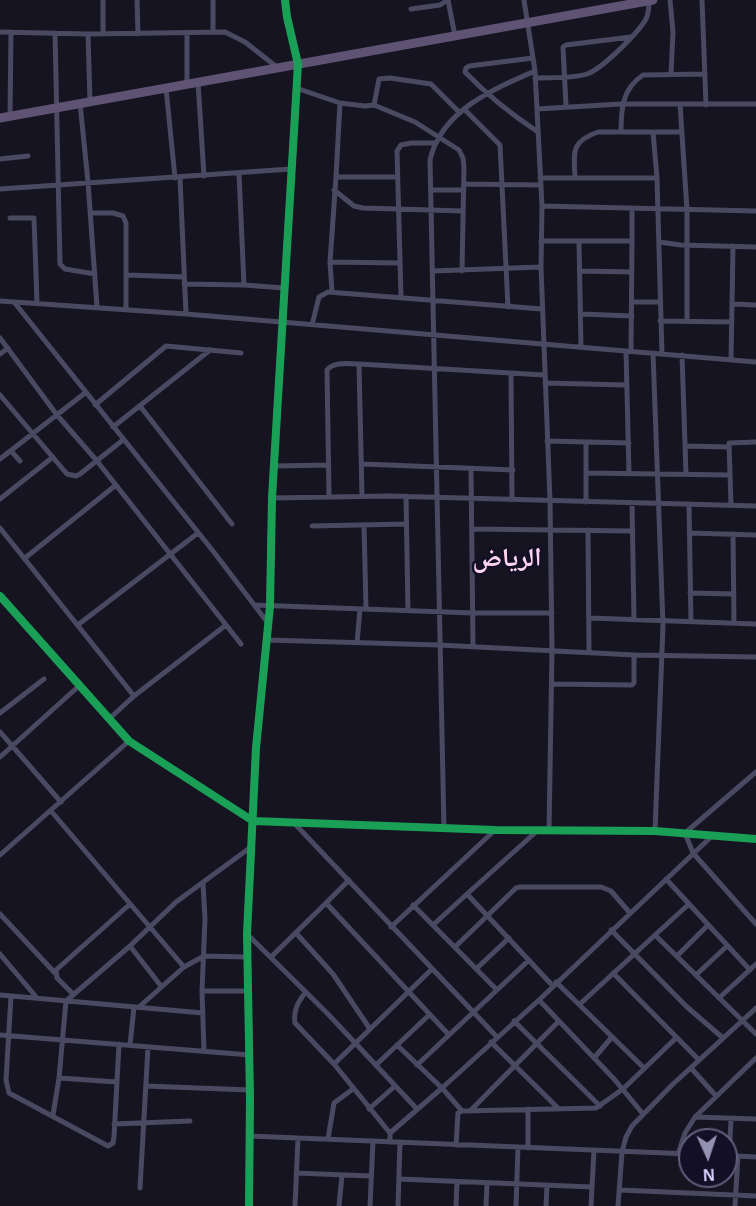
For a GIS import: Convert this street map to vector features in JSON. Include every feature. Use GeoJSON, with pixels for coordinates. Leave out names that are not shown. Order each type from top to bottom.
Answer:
{"type":"FeatureCollection","features":[{"type":"Feature","properties":{"kind":"main road"},"geometry":{"type":"LineString","coordinates":[[0,118],[651,0]]}},
{"type":"Feature","properties":{"kind":"street"},"geometry":{"type":"LineString","coordinates":[[103,0],[103,33]]}},
{"type":"Feature","properties":{"kind":"street"},"geometry":{"type":"LineString","coordinates":[[137,0],[138,33]]}},
{"type":"Feature","properties":{"kind":"street"},"geometry":{"type":"LineString","coordinates":[[213,0],[213,32]]}},
{"type":"Feature","properties":{"kind":"street"},"geometry":{"type":"LineString","coordinates":[[249,1206],[250,1055],[247,934],[257,736],[269,625],[273,466],[298,64],[285,0]]}},
{"type":"Feature","properties":{"kind":"street"},"geometry":{"type":"LineString","coordinates":[[411,9],[440,5],[448,0],[455,36]]}},
{"type":"Feature","properties":{"kind":"street"},"geometry":{"type":"LineString","coordinates":[[524,0],[535,74],[542,206],[542,309],[552,613],[549,831]]}},
{"type":"Feature","properties":{"kind":"street"},"geometry":{"type":"LineString","coordinates":[[444,829],[430,160],[438,136],[446,126],[462,111],[487,94],[535,74],[585,75],[596,70],[645,21],[651,0]]}},
{"type":"Feature","properties":{"kind":"street"},"geometry":{"type":"LineString","coordinates":[[670,0],[673,32],[671,74]]}},
{"type":"Feature","properties":{"kind":"street"},"geometry":{"type":"LineString","coordinates":[[702,0],[706,105]]}},
{"type":"Feature","properties":{"kind":"street"},"geometry":{"type":"LineString","coordinates":[[0,32],[88,34],[225,32],[235,36],[278,68]]}},
{"type":"Feature","properties":{"kind":"street"},"geometry":{"type":"LineString","coordinates":[[10,116],[11,32]]}},
{"type":"Feature","properties":{"kind":"street"},"geometry":{"type":"LineString","coordinates":[[55,33],[60,264],[65,269],[95,274]]}},
{"type":"Feature","properties":{"kind":"street"},"geometry":{"type":"LineString","coordinates":[[187,33],[188,84]]}},
{"type":"Feature","properties":{"kind":"street"},"geometry":{"type":"LineString","coordinates":[[88,34],[90,101]]}},
{"type":"Feature","properties":{"kind":"street"},"geometry":{"type":"LineString","coordinates":[[566,106],[563,47],[631,37]]}},
{"type":"Feature","properties":{"kind":"street"},"geometry":{"type":"LineString","coordinates":[[533,58],[466,68],[465,72],[487,94],[538,132]]}},
{"type":"Feature","properties":{"kind":"street"},"geometry":{"type":"LineString","coordinates":[[621,132],[621,104],[629,88],[643,75],[705,74]]}},
{"type":"Feature","properties":{"kind":"street"},"geometry":{"type":"LineString","coordinates":[[374,105],[379,79],[390,78],[431,84],[500,145],[508,307]]}},
{"type":"Feature","properties":{"kind":"street"},"geometry":{"type":"LineString","coordinates":[[198,82],[204,176]]}},
{"type":"Feature","properties":{"kind":"street"},"geometry":{"type":"LineString","coordinates":[[166,88],[177,178],[186,314]]}},
{"type":"Feature","properties":{"kind":"street"},"geometry":{"type":"LineString","coordinates":[[296,88],[340,104],[374,105],[414,122],[459,150],[463,158],[464,187],[462,271]]}},
{"type":"Feature","properties":{"kind":"street"},"geometry":{"type":"LineString","coordinates":[[80,103],[91,213],[97,307]]}},
{"type":"Feature","properties":{"kind":"street"},"geometry":{"type":"LineString","coordinates":[[332,292],[330,262],[340,104]]}},
{"type":"Feature","properties":{"kind":"street"},"geometry":{"type":"LineString","coordinates":[[537,109],[621,104],[756,104]]}},
{"type":"Feature","properties":{"kind":"street"},"geometry":{"type":"LineString","coordinates":[[680,104],[687,210],[687,321]]}},
{"type":"Feature","properties":{"kind":"street"},"geometry":{"type":"LineString","coordinates":[[575,178],[576,144],[586,136],[598,132],[682,132]]}},
{"type":"Feature","properties":{"kind":"street"},"geometry":{"type":"LineString","coordinates":[[653,132],[659,209],[662,354]]}},
{"type":"Feature","properties":{"kind":"street"},"geometry":{"type":"LineString","coordinates":[[401,297],[397,151],[401,145],[411,143],[435,144]]}},
{"type":"Feature","properties":{"kind":"street"},"geometry":{"type":"LineString","coordinates":[[0,159],[28,156]]}},
{"type":"Feature","properties":{"kind":"street"},"geometry":{"type":"LineString","coordinates":[[0,189],[291,169]]}},
{"type":"Feature","properties":{"kind":"street"},"geometry":{"type":"LineString","coordinates":[[239,174],[244,285]]}},
{"type":"Feature","properties":{"kind":"street"},"geometry":{"type":"LineString","coordinates":[[336,177],[397,177]]}},
{"type":"Feature","properties":{"kind":"street"},"geometry":{"type":"LineString","coordinates":[[431,190],[575,178],[657,178]]}},
{"type":"Feature","properties":{"kind":"street"},"geometry":{"type":"LineString","coordinates":[[334,190],[354,206],[463,211]]}},
{"type":"Feature","properties":{"kind":"street"},"geometry":{"type":"LineString","coordinates":[[542,206],[756,211]]}},
{"type":"Feature","properties":{"kind":"street"},"geometry":{"type":"LineString","coordinates":[[629,473],[627,385],[632,316],[632,208]]}},
{"type":"Feature","properties":{"kind":"street"},"geometry":{"type":"LineString","coordinates":[[91,213],[113,213],[123,216],[126,223],[128,275],[126,309]]}},
{"type":"Feature","properties":{"kind":"street"},"geometry":{"type":"LineString","coordinates":[[10,218],[34,219],[37,303]]}},
{"type":"Feature","properties":{"kind":"street"},"geometry":{"type":"LineString","coordinates":[[541,241],[632,241]]}},
{"type":"Feature","properties":{"kind":"street"},"geometry":{"type":"LineString","coordinates":[[579,241],[581,347]]}},
{"type":"Feature","properties":{"kind":"street"},"geometry":{"type":"LineString","coordinates":[[659,242],[687,246],[756,247]]}},
{"type":"Feature","properties":{"kind":"street"},"geometry":{"type":"LineString","coordinates":[[731,360],[733,246]]}},
{"type":"Feature","properties":{"kind":"street"},"geometry":{"type":"LineString","coordinates":[[330,262],[400,263]]}},
{"type":"Feature","properties":{"kind":"street"},"geometry":{"type":"LineString","coordinates":[[432,271],[541,267]]}},
{"type":"Feature","properties":{"kind":"street"},"geometry":{"type":"LineString","coordinates":[[580,271],[632,272]]}},
{"type":"Feature","properties":{"kind":"street"},"geometry":{"type":"LineString","coordinates":[[128,275],[184,277]]}},
{"type":"Feature","properties":{"kind":"street"},"geometry":{"type":"LineString","coordinates":[[184,284],[284,288]]}},
{"type":"Feature","properties":{"kind":"street"},"geometry":{"type":"LineString","coordinates":[[312,325],[319,297],[332,292],[542,309]]}},
{"type":"Feature","properties":{"kind":"street"},"geometry":{"type":"LineString","coordinates":[[0,301],[126,309],[756,362]]}},
{"type":"Feature","properties":{"kind":"street"},"geometry":{"type":"LineString","coordinates":[[14,302],[269,625]]}},
{"type":"Feature","properties":{"kind":"street"},"geometry":{"type":"LineString","coordinates":[[632,302],[660,302]]}},
{"type":"Feature","properties":{"kind":"street"},"geometry":{"type":"LineString","coordinates":[[733,304],[756,304]]}},
{"type":"Feature","properties":{"kind":"street"},"geometry":{"type":"LineString","coordinates":[[581,314],[632,316]]}},
{"type":"Feature","properties":{"kind":"street"},"geometry":{"type":"LineString","coordinates":[[660,321],[732,322]]}},
{"type":"Feature","properties":{"kind":"street"},"geometry":{"type":"LineString","coordinates":[[0,338],[57,415],[97,461],[241,644]]}},
{"type":"Feature","properties":{"kind":"street"},"geometry":{"type":"LineString","coordinates":[[95,405],[166,346],[241,352]]}},
{"type":"Feature","properties":{"kind":"street"},"geometry":{"type":"LineString","coordinates":[[0,354],[8,348]]}},
{"type":"Feature","properties":{"kind":"street"},"geometry":{"type":"LineString","coordinates":[[113,428],[210,350]]}},
{"type":"Feature","properties":{"kind":"street"},"geometry":{"type":"LineString","coordinates":[[653,353],[663,621],[656,831]]}},
{"type":"Feature","properties":{"kind":"street"},"geometry":{"type":"LineString","coordinates":[[682,355],[686,474]]}},
{"type":"Feature","properties":{"kind":"street"},"geometry":{"type":"LineString","coordinates":[[329,496],[327,370],[333,364],[544,375]]}},
{"type":"Feature","properties":{"kind":"street"},"geometry":{"type":"LineString","coordinates":[[359,364],[362,496]]}},
{"type":"Feature","properties":{"kind":"street"},"geometry":{"type":"LineString","coordinates":[[511,374],[512,500]]}},
{"type":"Feature","properties":{"kind":"street"},"geometry":{"type":"LineString","coordinates":[[545,383],[627,385]]}},
{"type":"Feature","properties":{"kind":"street"},"geometry":{"type":"LineString","coordinates":[[0,459],[85,393]]}},
{"type":"Feature","properties":{"kind":"street"},"geometry":{"type":"LineString","coordinates":[[0,395],[71,476],[80,474],[123,440]]}},
{"type":"Feature","properties":{"kind":"street"},"geometry":{"type":"LineString","coordinates":[[140,406],[232,524]]}},
{"type":"Feature","properties":{"kind":"street"},"geometry":{"type":"LineString","coordinates":[[547,441],[629,443]]}},
{"type":"Feature","properties":{"kind":"street"},"geometry":{"type":"LineString","coordinates":[[586,442],[586,502]]}},
{"type":"Feature","properties":{"kind":"street"},"geometry":{"type":"LineString","coordinates":[[730,505],[729,443],[756,442]]}},
{"type":"Feature","properties":{"kind":"street"},"geometry":{"type":"LineString","coordinates":[[685,446],[729,447]]}},
{"type":"Feature","properties":{"kind":"street"},"geometry":{"type":"LineString","coordinates":[[11,451],[20,461]]}},
{"type":"Feature","properties":{"kind":"street"},"geometry":{"type":"LineString","coordinates":[[0,499],[53,457]]}},
{"type":"Feature","properties":{"kind":"street"},"geometry":{"type":"LineString","coordinates":[[363,464],[513,470]]}},
{"type":"Feature","properties":{"kind":"street"},"geometry":{"type":"LineString","coordinates":[[273,466],[329,465]]}},
{"type":"Feature","properties":{"kind":"street"},"geometry":{"type":"LineString","coordinates":[[471,469],[472,646]]}},
{"type":"Feature","properties":{"kind":"street"},"geometry":{"type":"LineString","coordinates":[[586,473],[729,475]]}},
{"type":"Feature","properties":{"kind":"street"},"geometry":{"type":"LineString","coordinates":[[25,558],[116,485]]}},
{"type":"Feature","properties":{"kind":"street"},"geometry":{"type":"LineString","coordinates":[[272,498],[406,496],[756,506]]}},
{"type":"Feature","properties":{"kind":"street"},"geometry":{"type":"LineString","coordinates":[[406,496],[408,611]]}},
{"type":"Feature","properties":{"kind":"street"},"geometry":{"type":"LineString","coordinates":[[632,503],[634,620]]}},
{"type":"Feature","properties":{"kind":"street"},"geometry":{"type":"LineString","coordinates":[[689,504],[691,622]]}},
{"type":"Feature","properties":{"kind":"street"},"geometry":{"type":"LineString","coordinates":[[312,526],[406,524]]}},
{"type":"Feature","properties":{"kind":"street"},"geometry":{"type":"LineString","coordinates":[[357,643],[363,609],[364,525]]}},
{"type":"Feature","properties":{"kind":"street"},"geometry":{"type":"LineString","coordinates":[[0,528],[135,696]]}},
{"type":"Feature","properties":{"kind":"street"},"geometry":{"type":"LineString","coordinates":[[472,529],[633,531]]}},
{"type":"Feature","properties":{"kind":"street"},"geometry":{"type":"LineString","coordinates":[[588,530],[589,652]]}},
{"type":"Feature","properties":{"kind":"street"},"geometry":{"type":"LineString","coordinates":[[689,532],[756,535]]}},
{"type":"Feature","properties":{"kind":"street"},"geometry":{"type":"LineString","coordinates":[[79,624],[198,533]]}},
{"type":"Feature","properties":{"kind":"street"},"geometry":{"type":"LineString","coordinates":[[733,534],[734,623]]}},
{"type":"Feature","properties":{"kind":"street"},"geometry":{"type":"LineString","coordinates":[[690,593],[734,594]]}},
{"type":"Feature","properties":{"kind":"street"},"geometry":{"type":"LineString","coordinates":[[0,596],[129,741],[253,821],[444,829],[656,831],[756,839]]}},
{"type":"Feature","properties":{"kind":"street"},"geometry":{"type":"LineString","coordinates":[[254,605],[473,613],[552,613]]}},
{"type":"Feature","properties":{"kind":"street"},"geometry":{"type":"LineString","coordinates":[[590,618],[756,624]]}},
{"type":"Feature","properties":{"kind":"street"},"geometry":{"type":"LineString","coordinates":[[109,719],[226,625]]}},
{"type":"Feature","properties":{"kind":"street"},"geometry":{"type":"LineString","coordinates":[[267,639],[472,646],[634,655],[756,657]]}},
{"type":"Feature","properties":{"kind":"street"},"geometry":{"type":"LineString","coordinates":[[552,684],[632,685],[634,683],[634,655]]}},
{"type":"Feature","properties":{"kind":"street"},"geometry":{"type":"LineString","coordinates":[[0,713],[44,679]]}},
{"type":"Feature","properties":{"kind":"street"},"geometry":{"type":"LineString","coordinates":[[0,757],[80,685]]}},
{"type":"Feature","properties":{"kind":"street"},"geometry":{"type":"LineString","coordinates":[[0,732],[60,802]]}},
{"type":"Feature","properties":{"kind":"street"},"geometry":{"type":"LineString","coordinates":[[0,855],[129,741]]}},
{"type":"Feature","properties":{"kind":"street"},"geometry":{"type":"LineString","coordinates":[[685,833],[756,772]]}},
{"type":"Feature","properties":{"kind":"street"},"geometry":{"type":"LineString","coordinates":[[51,811],[184,967]]}},
{"type":"Feature","properties":{"kind":"street"},"geometry":{"type":"LineString","coordinates":[[294,824],[497,1037]]}},
{"type":"Feature","properties":{"kind":"street"},"geometry":{"type":"LineString","coordinates":[[391,927],[495,830]]}},
{"type":"Feature","properties":{"kind":"street"},"geometry":{"type":"LineString","coordinates":[[433,925],[537,831]]}},
{"type":"Feature","properties":{"kind":"street"},"geometry":{"type":"LineString","coordinates":[[685,833],[693,853],[756,924]]}},
{"type":"Feature","properties":{"kind":"street"},"geometry":{"type":"LineString","coordinates":[[390,1133],[538,1000],[713,835]]}},
{"type":"Feature","properties":{"kind":"street"},"geometry":{"type":"LineString","coordinates":[[53,1115],[66,1001],[151,928],[176,902],[251,847]]}},
{"type":"Feature","properties":{"kind":"street"},"geometry":{"type":"LineString","coordinates":[[666,879],[750,970]]}},
{"type":"Feature","properties":{"kind":"street"},"geometry":{"type":"LineString","coordinates":[[271,957],[349,880]]}},
{"type":"Feature","properties":{"kind":"street"},"geometry":{"type":"LineString","coordinates":[[203,883],[204,1051]]}},
{"type":"Feature","properties":{"kind":"street"},"geometry":{"type":"LineString","coordinates":[[455,947],[516,888],[526,886],[602,887],[611,891],[630,913]]}},
{"type":"Feature","properties":{"kind":"street"},"geometry":{"type":"LineString","coordinates":[[467,894],[529,960],[580,1004],[643,1067]]}},
{"type":"Feature","properties":{"kind":"street"},"geometry":{"type":"LineString","coordinates":[[326,903],[449,1035]]}},
{"type":"Feature","properties":{"kind":"street"},"geometry":{"type":"LineString","coordinates":[[55,973],[130,904]]}},
{"type":"Feature","properties":{"kind":"street"},"geometry":{"type":"LineString","coordinates":[[580,1004],[689,904]]}},
{"type":"Feature","properties":{"kind":"street"},"geometry":{"type":"LineString","coordinates":[[413,905],[496,990]]}},
{"type":"Feature","properties":{"kind":"street"},"geometry":{"type":"LineString","coordinates":[[0,914],[73,994]]}},
{"type":"Feature","properties":{"kind":"street"},"geometry":{"type":"LineString","coordinates":[[676,956],[707,926]]}},
{"type":"Feature","properties":{"kind":"street"},"geometry":{"type":"LineString","coordinates":[[611,930],[687,1007],[723,1038]]}},
{"type":"Feature","properties":{"kind":"street"},"geometry":{"type":"LineString","coordinates":[[296,933],[333,974],[370,1029]]}},
{"type":"Feature","properties":{"kind":"street"},"geometry":{"type":"LineString","coordinates":[[247,934],[356,1043],[417,1109]]}},
{"type":"Feature","properties":{"kind":"street"},"geometry":{"type":"LineString","coordinates":[[655,935],[756,1034]]}},
{"type":"Feature","properties":{"kind":"street"},"geometry":{"type":"LineString","coordinates":[[476,969],[509,938]]}},
{"type":"Feature","properties":{"kind":"street"},"geometry":{"type":"LineString","coordinates":[[130,946],[161,986]]}},
{"type":"Feature","properties":{"kind":"street"},"geometry":{"type":"LineString","coordinates":[[696,975],[727,946]]}},
{"type":"Feature","properties":{"kind":"street"},"geometry":{"type":"LineString","coordinates":[[0,954],[37,998]]}},
{"type":"Feature","properties":{"kind":"street"},"geometry":{"type":"LineString","coordinates":[[130,1045],[136,1007],[184,967],[204,956],[247,957]]}},
{"type":"Feature","properties":{"kind":"street"},"geometry":{"type":"LineString","coordinates":[[417,1065],[529,960]]}},
{"type":"Feature","properties":{"kind":"street"},"geometry":{"type":"LineString","coordinates":[[719,998],[756,964]]}},
{"type":"Feature","properties":{"kind":"street"},"geometry":{"type":"LineString","coordinates":[[334,1064],[432,969]]}},
{"type":"Feature","properties":{"kind":"street"},"geometry":{"type":"LineString","coordinates":[[613,974],[699,1060]]}},
{"type":"Feature","properties":{"kind":"street"},"geometry":{"type":"LineString","coordinates":[[202,991],[248,992]]}},
{"type":"Feature","properties":{"kind":"street"},"geometry":{"type":"LineString","coordinates":[[305,993],[297,1003],[295,1023],[334,1064],[390,1133],[390,1142]]}},
{"type":"Feature","properties":{"kind":"street"},"geometry":{"type":"LineString","coordinates":[[0,995],[203,1013]]}},
{"type":"Feature","properties":{"kind":"street"},"geometry":{"type":"LineString","coordinates":[[11,996],[6,1083],[9,1093],[108,1146],[113,1143],[119,1044]]}},
{"type":"Feature","properties":{"kind":"street"},"geometry":{"type":"LineString","coordinates":[[538,1000],[623,1089],[643,1114]]}},
{"type":"Feature","properties":{"kind":"street"},"geometry":{"type":"LineString","coordinates":[[618,1206],[622,1152],[632,1126],[756,1008]]}},
{"type":"Feature","properties":{"kind":"street"},"geometry":{"type":"LineString","coordinates":[[376,1065],[429,1015]]}},
{"type":"Feature","properties":{"kind":"street"},"geometry":{"type":"LineString","coordinates":[[470,1111],[560,1021]]}},
{"type":"Feature","properties":{"kind":"street"},"geometry":{"type":"LineString","coordinates":[[514,1022],[600,1106]]}},
{"type":"Feature","properties":{"kind":"street"},"geometry":{"type":"LineString","coordinates":[[0,1035],[250,1055]]}},
{"type":"Feature","properties":{"kind":"street"},"geometry":{"type":"LineString","coordinates":[[594,1058],[612,1037]]}},
{"type":"Feature","properties":{"kind":"street"},"geometry":{"type":"LineString","coordinates":[[456,1144],[456,1115],[462,1111],[591,1109],[600,1106],[623,1089],[643,1067],[676,1038]]}},
{"type":"Feature","properties":{"kind":"street"},"geometry":{"type":"LineString","coordinates":[[491,1042],[559,1109]]}},
{"type":"Feature","properties":{"kind":"street"},"geometry":{"type":"LineString","coordinates":[[398,1045],[462,1111]]}},
{"type":"Feature","properties":{"kind":"street"},"geometry":{"type":"LineString","coordinates":[[140,1188],[148,1047]]}},
{"type":"Feature","properties":{"kind":"street"},"geometry":{"type":"LineString","coordinates":[[688,1128],[695,1117],[756,1058]]}},
{"type":"Feature","properties":{"kind":"street"},"geometry":{"type":"LineString","coordinates":[[691,1068],[716,1096]]}},
{"type":"Feature","properties":{"kind":"street"},"geometry":{"type":"LineString","coordinates":[[59,1078],[117,1082]]}},
{"type":"Feature","properties":{"kind":"street"},"geometry":{"type":"LineString","coordinates":[[146,1086],[250,1090]]}},
{"type":"Feature","properties":{"kind":"street"},"geometry":{"type":"LineString","coordinates":[[369,1109],[395,1086]]}},
{"type":"Feature","properties":{"kind":"street"},"geometry":{"type":"LineString","coordinates":[[328,1139],[334,1103],[353,1089]]}},
{"type":"Feature","properties":{"kind":"street"},"geometry":{"type":"LineString","coordinates":[[528,1109],[528,1148]]}},
{"type":"Feature","properties":{"kind":"street"},"geometry":{"type":"LineString","coordinates":[[695,1117],[731,1120],[756,1119]]}},
{"type":"Feature","properties":{"kind":"street"},"geometry":{"type":"LineString","coordinates":[[730,1128],[731,1120]]}},
{"type":"Feature","properties":{"kind":"street"},"geometry":{"type":"LineString","coordinates":[[114,1124],[190,1121]]}},
{"type":"Feature","properties":{"kind":"street"},"geometry":{"type":"LineString","coordinates":[[249,1136],[678,1154]]}},
{"type":"Feature","properties":{"kind":"street"},"geometry":{"type":"LineString","coordinates":[[295,1206],[298,1138]]}},
{"type":"Feature","properties":{"kind":"street"},"geometry":{"type":"LineString","coordinates":[[370,1206],[373,1141]]}},
{"type":"Feature","properties":{"kind":"street"},"geometry":{"type":"LineString","coordinates":[[398,1206],[400,1142]]}},
{"type":"Feature","properties":{"kind":"street"},"geometry":{"type":"LineString","coordinates":[[516,1206],[518,1147]]}},
{"type":"Feature","properties":{"kind":"street"},"geometry":{"type":"LineString","coordinates":[[591,1206],[594,1150]]}},
{"type":"Feature","properties":{"kind":"street"},"geometry":{"type":"LineString","coordinates":[[738,1156],[756,1157]]}},
{"type":"Feature","properties":{"kind":"street"},"geometry":{"type":"LineString","coordinates":[[297,1173],[371,1176]]}},
{"type":"Feature","properties":{"kind":"street"},"geometry":{"type":"LineString","coordinates":[[339,1206],[342,1175]]}},
{"type":"Feature","properties":{"kind":"street"},"geometry":{"type":"LineString","coordinates":[[399,1179],[592,1186]]}},
{"type":"Feature","properties":{"kind":"street"},"geometry":{"type":"LineString","coordinates":[[456,1206],[457,1182]]}},
{"type":"Feature","properties":{"kind":"street"},"geometry":{"type":"LineString","coordinates":[[486,1206],[487,1183]]}},
{"type":"Feature","properties":{"kind":"street"},"geometry":{"type":"LineString","coordinates":[[546,1206],[547,1185]]}},
{"type":"Feature","properties":{"kind":"street"},"geometry":{"type":"LineString","coordinates":[[735,1206],[736,1188]]}},
{"type":"Feature","properties":{"kind":"street"},"geometry":{"type":"LineString","coordinates":[[620,1190],[756,1196]]}},
{"type":"Feature","properties":{"kind":"cycle path"},"geometry":{"type":"LineString","coordinates":[[249,1206],[247,934],[256,748],[270,606],[272,498],[298,64],[285,0]]}},
{"type":"Feature","properties":{"kind":"cycle path"},"geometry":{"type":"LineString","coordinates":[[0,596],[129,741],[253,821],[495,830],[655,831],[756,839]]}},
{"type":"Feature","properties":{"kind":"district","name":"الرياض"},"geometry":{"type":"Point","coordinates":[507,559]}}]}
